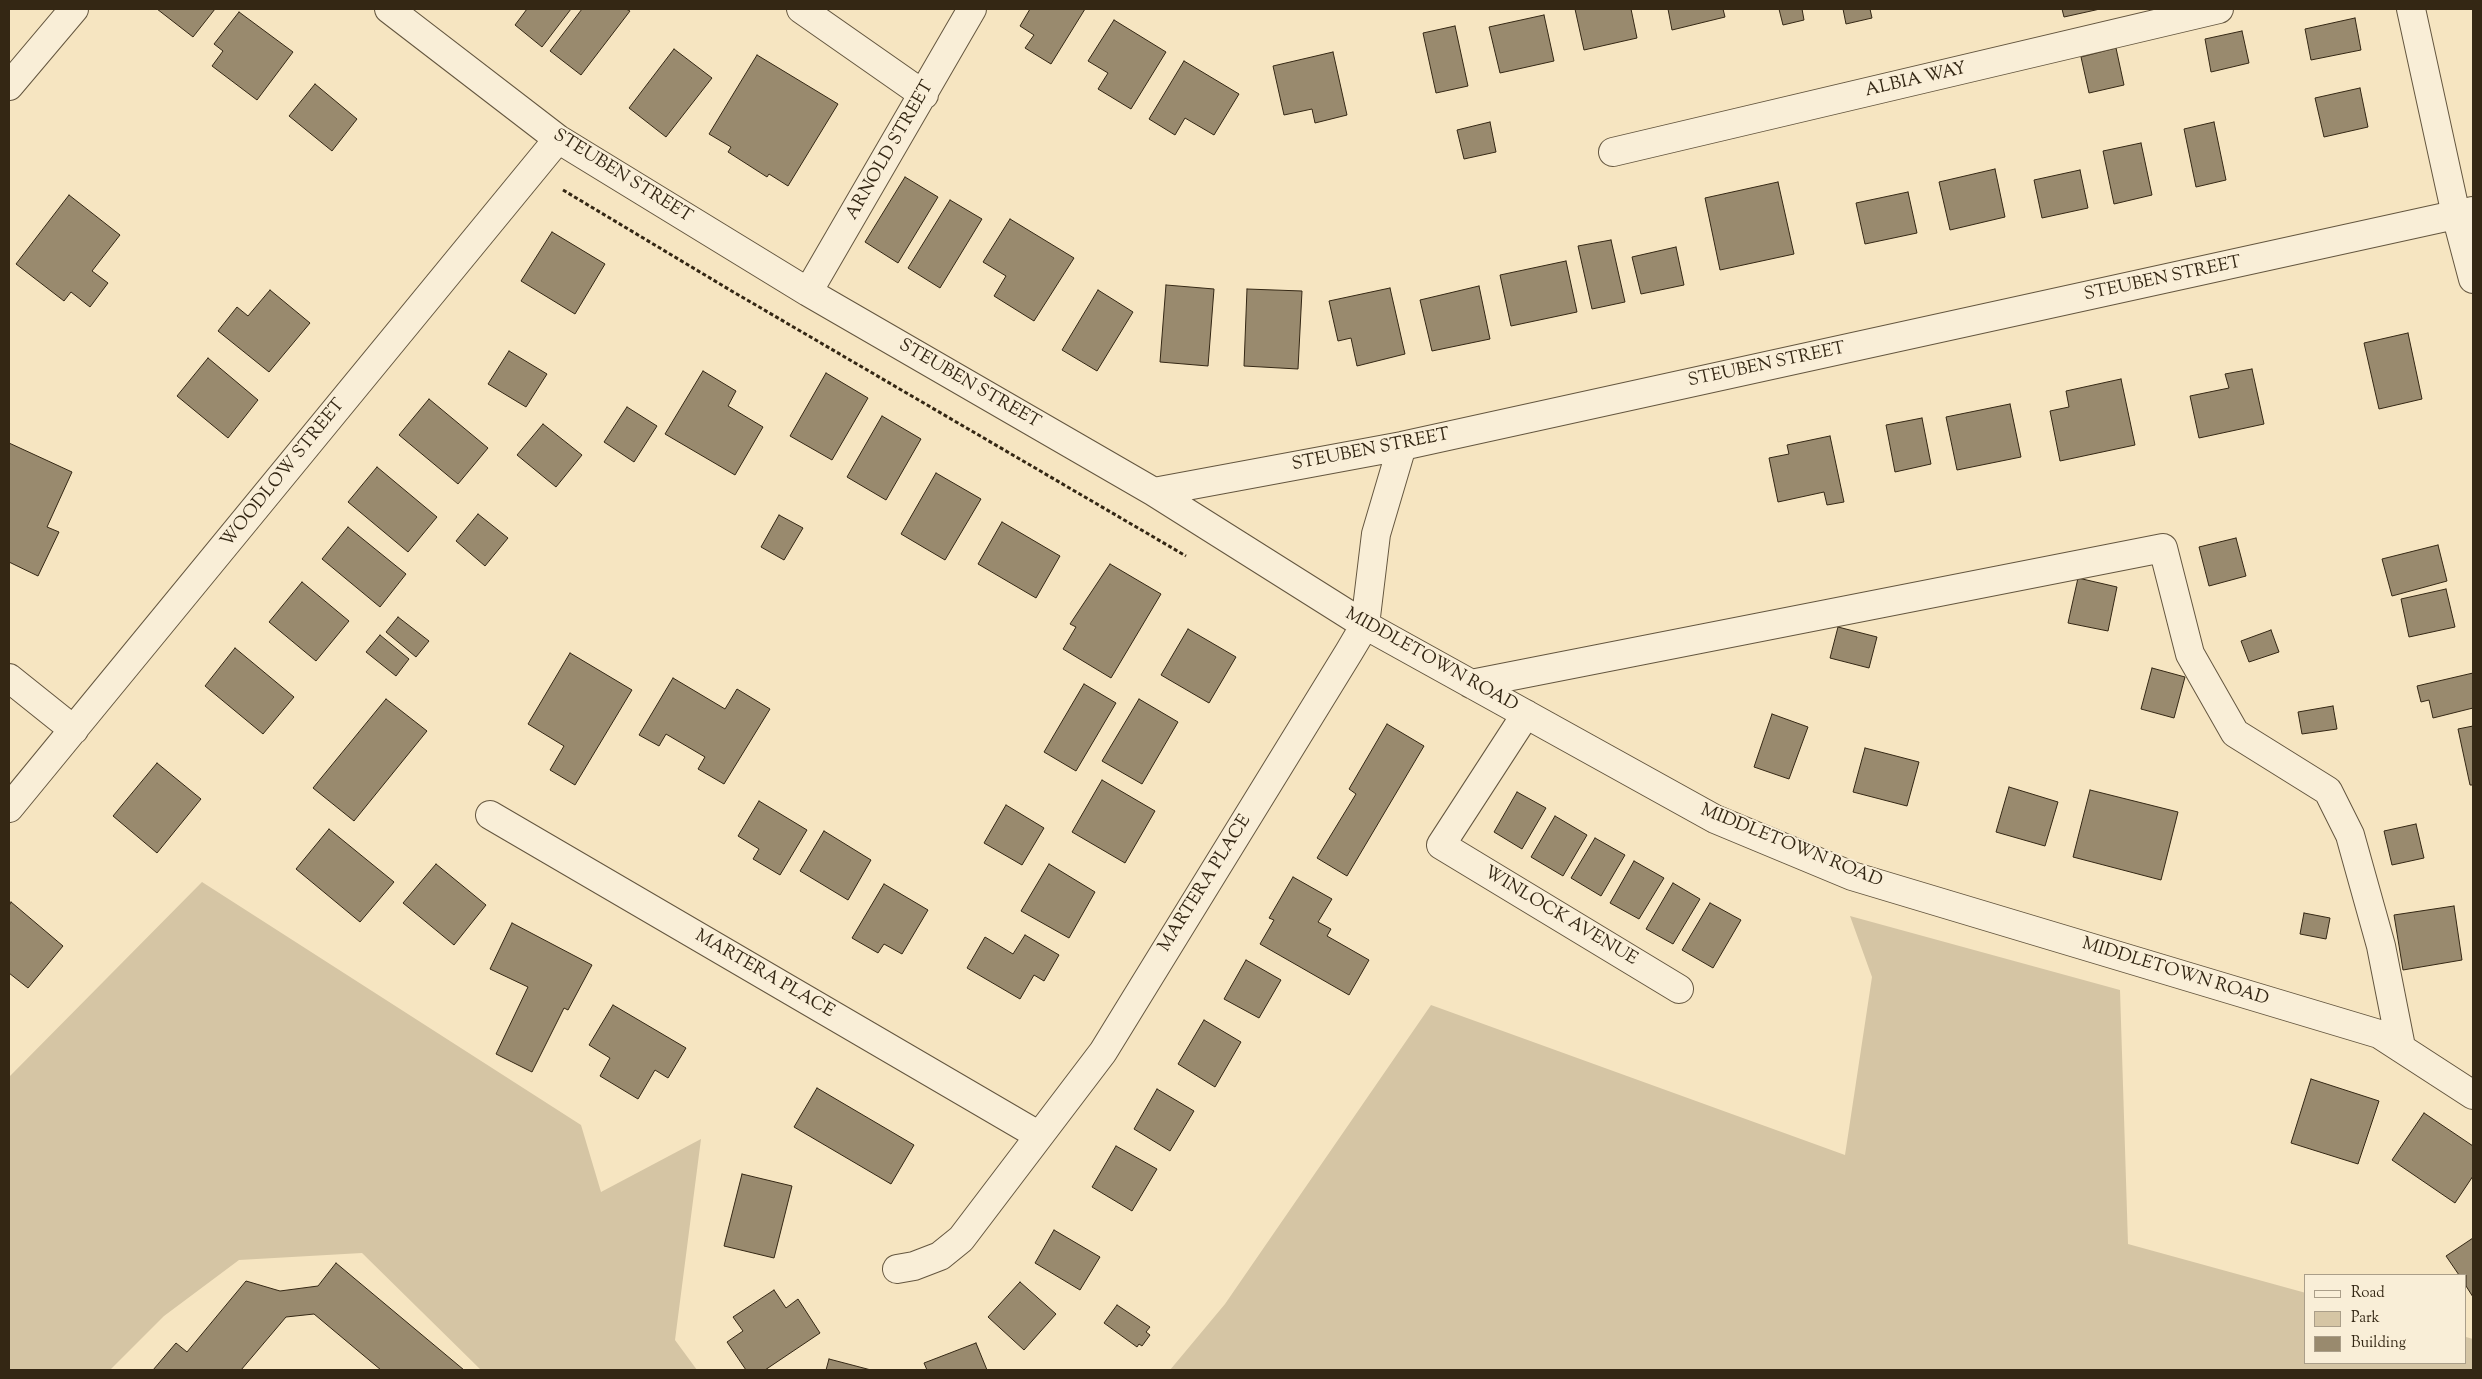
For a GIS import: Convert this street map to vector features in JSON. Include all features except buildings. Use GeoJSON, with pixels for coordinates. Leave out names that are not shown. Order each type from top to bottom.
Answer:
{"type":"FeatureCollection","features":[{"type":"Feature","properties":{"kind":"street"},"geometry":{"type":"LineString","coordinates":[[9,86],[74,9]]}},
{"type":"Feature","properties":{"kind":"street","name":"STEUBEN STREET"},"geometry":{"type":"LineString","coordinates":[[388,9],[558,139],[808,292],[1154,492],[1402,446],[2464,213]]}},
{"type":"Feature","properties":{"kind":"street"},"geometry":{"type":"LineString","coordinates":[[801,9],[924,95]]}},
{"type":"Feature","properties":{"kind":"street","name":"ARNOLD STREET"},"geometry":{"type":"LineString","coordinates":[[808,292],[924,95],[972,9]]}},
{"type":"Feature","properties":{"kind":"street","name":"ALBIA WAY"},"geometry":{"type":"LineString","coordinates":[[1613,152],[2219,9]]}},
{"type":"Feature","properties":{"kind":"street"},"geometry":{"type":"LineString","coordinates":[[2411,9],[2464,213],[2473,279]]}},
{"type":"Feature","properties":{"kind":"street","name":"WOODLOW STREET"},"geometry":{"type":"LineString","coordinates":[[9,808],[558,139]]}},
{"type":"Feature","properties":{"kind":"street"},"geometry":{"type":"LineString","coordinates":[[1365,625],[1376,534],[1402,446]]}},
{"type":"Feature","properties":{"kind":"street","name":"MIDDLETOWN ROAD"},"geometry":{"type":"LineString","coordinates":[[1154,492],[1365,625],[1715,819],[1852,876],[2379,1034],[2401,1046],[2473,1095]]}},
{"type":"Feature","properties":{"kind":"street"},"geometry":{"type":"LineString","coordinates":[[1471,684],[2163,548],[2190,654],[2234,734],[2328,791],[2350,835],[2381,946],[2401,1046]]}},
{"type":"Feature","properties":{"kind":"street","name":"MARTERA PLACE"},"geometry":{"type":"LineString","coordinates":[[897,1269],[914,1266],[940,1256],[961,1238],[1103,1052],[1365,625]]}},
{"type":"Feature","properties":{"kind":"street"},"geometry":{"type":"LineString","coordinates":[[9,678],[74,730]]}},
{"type":"Feature","properties":{"kind":"street","name":"WINLOCK AVENUE"},"geometry":{"type":"LineString","coordinates":[[1526,714],[1441,845],[1679,989]]}},
{"type":"Feature","properties":{"kind":"street","name":"MARTERA PLACE"},"geometry":{"type":"LineString","coordinates":[[490,815],[1038,1135]]}},
{"type":"Feature","properties":{"kind":"path"},"geometry":{"type":"LineString","coordinates":[[563,190],[730,290],[1190,558]]}},
{"type":"Feature","properties":{"kind":"green space"},"geometry":{"type":"Polygon","coordinates":[[[202,882],[581,1125],[601,1192],[701,1139],[675,1340],[697,1370],[481,1370],[362,1253],[239,1260],[164,1316],[110,1370],[9,1370],[9,1077],[202,882]]]}},
{"type":"Feature","properties":{"kind":"green space"},"geometry":{"type":"Polygon","coordinates":[[[1850,916],[2120,990],[2128,1244],[2304,1292],[2304,1364],[2467,1364],[2467,1337],[2473,1339],[2473,1370],[1170,1370],[1225,1304],[1431,1005],[1845,1155],[1872,977],[1850,916]]]}}]}
